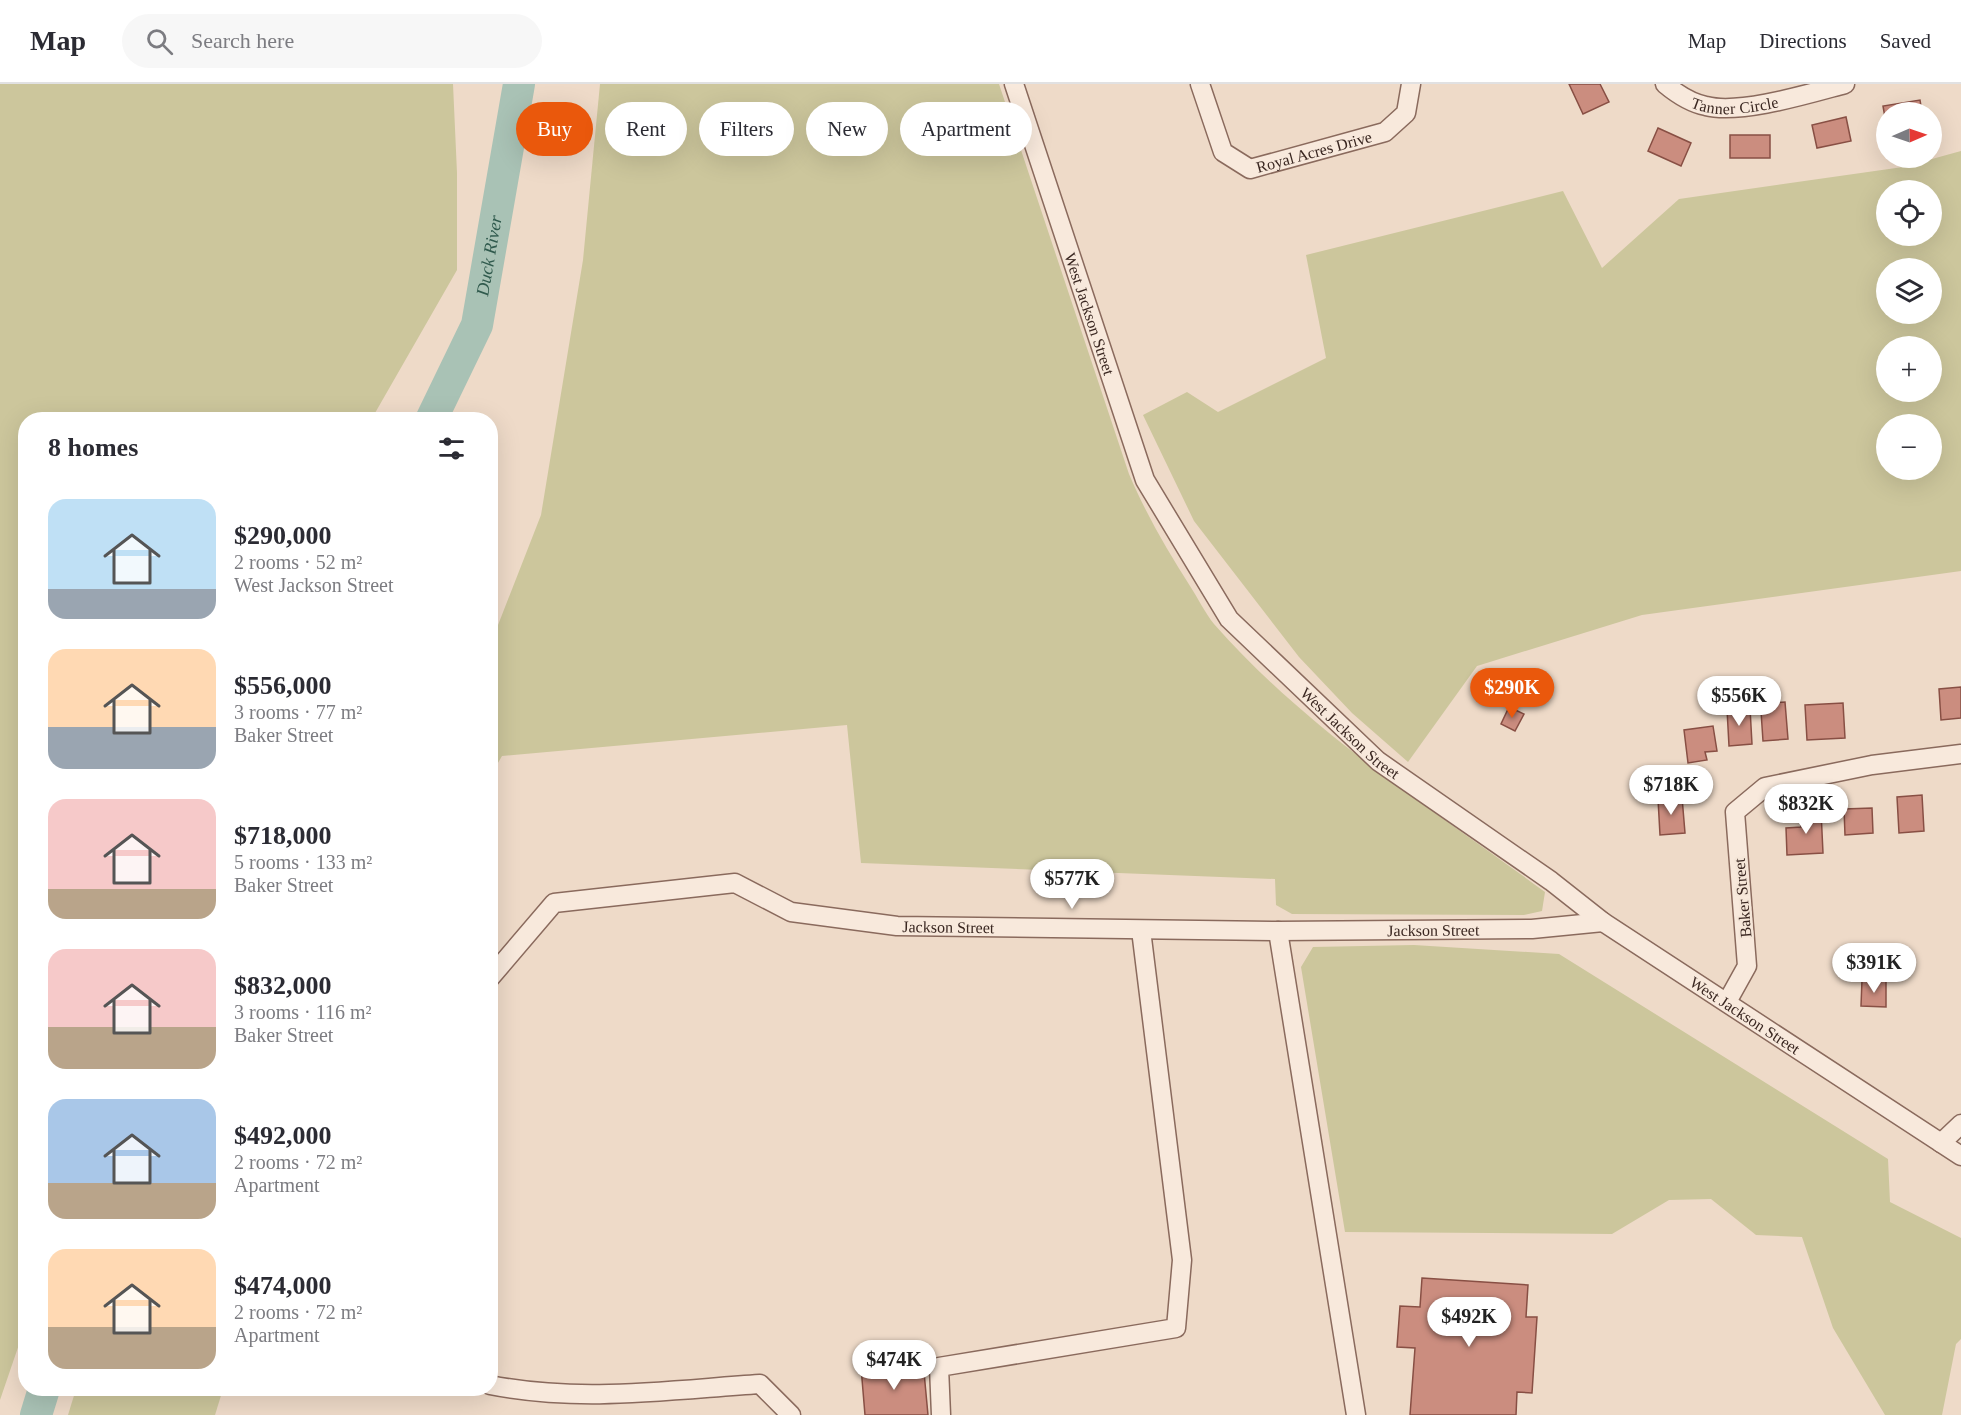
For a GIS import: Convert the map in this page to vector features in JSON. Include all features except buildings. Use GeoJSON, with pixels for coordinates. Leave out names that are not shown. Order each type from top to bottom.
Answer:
{"type":"FeatureCollection","features":[{"type":"Feature","properties":{"kind":"street","name":"West Jackson Street"},"geometry":{"type":"LineString","coordinates":[[1014,84],[1145,480],[1229,619],[1378,761],[1551,881],[1603,922],[1961,1156]]}},
{"type":"Feature","properties":{"kind":"street","name":"Royal Acres Drive"},"geometry":{"type":"LineString","coordinates":[[1200,84],[1223,153],[1250,168],[1385,132],[1406,113],[1411,84]]}},
{"type":"Feature","properties":{"kind":"street","name":"Tanner Circle"},"geometry":{"type":"LineString","coordinates":[[1665,84],[1688,100],[1708,107],[1729,108],[1786,99],[1845,84]]}},
{"type":"Feature","properties":{"kind":"street","name":"Baker Street"},"geometry":{"type":"LineString","coordinates":[[1727,1002],[1747,966],[1735,812],[1765,787],[1872,765],[1961,753]]}},
{"type":"Feature","properties":{"kind":"street","name":"Jackson Street"},"geometry":{"type":"LineString","coordinates":[[498,969],[554,903],[735,883],[791,912],[897,926],[1278,932],[1532,929],[1603,922]]}},
{"type":"Feature","properties":{"kind":"street"},"geometry":{"type":"LineString","coordinates":[[941,1415],[939,1367],[1176,1328],[1182,1260],[1141,930]]}},
{"type":"Feature","properties":{"kind":"street"},"geometry":{"type":"LineString","coordinates":[[1278,932],[1356,1415]]}},
{"type":"Feature","properties":{"kind":"street"},"geometry":{"type":"LineString","coordinates":[[1941,1143],[1961,1124]]}},
{"type":"Feature","properties":{"kind":"street"},"geometry":{"type":"LineString","coordinates":[[498,1387],[530,1393],[588,1396],[760,1384],[791,1415]]}},
{"type":"Feature","properties":{"kind":"shaded area"},"geometry":{"type":"Polygon","coordinates":[[[0,84],[453,84],[457,173],[457,270],[376,412],[18,412],[18,1347],[0,1400],[0,84]]]}},
{"type":"Feature","properties":{"kind":"shaded area"},"geometry":{"type":"Polygon","coordinates":[[[600,84],[999,84],[1005,102],[900,102],[900,156],[1023,156],[1129,474],[1157,532],[1214,624],[1290,700],[1330,734],[1415,799],[1545,892],[1542,911],[1524,915],[1292,914],[1276,905],[1275,879],[861,863],[847,725],[502,756],[498,763],[498,625],[541,515],[583,260],[600,84]]]}},
{"type":"Feature","properties":{"kind":"shaded area"},"geometry":{"type":"Polygon","coordinates":[[[1961,151],[1961,571],[1642,615],[1477,666],[1408,762],[1352,713],[1299,657],[1194,521],[1143,415],[1187,392],[1218,412],[1326,358],[1306,255],[1563,191],[1602,268],[1679,199],[1896,168],[1942,168],[1942,156],[1961,151]]]}},
{"type":"Feature","properties":{"kind":"shaded area"},"geometry":{"type":"Polygon","coordinates":[[[1414,945],[1559,954],[1888,1159],[1890,1202],[1961,1238],[1961,1339],[1956,1344],[1942,1415],[1885,1415],[1833,1328],[1802,1237],[1756,1235],[1711,1199],[1669,1200],[1612,1234],[1345,1232],[1301,967],[1313,947],[1414,945]]]}},
{"type":"Feature","properties":{"kind":"shaded area"},"geometry":{"type":"Polygon","coordinates":[[[74,1396],[221,1396],[215,1415],[68,1415],[74,1396]]]}},
{"type":"Feature","properties":{"kind":"waterway","name":"Duck River"},"geometry":{"type":"LineString","coordinates":[[435,412],[477,325],[519,84]]}},
{"type":"Feature","properties":{"kind":"waterway","name":"Duck River"},"geometry":{"type":"LineString","coordinates":[[36,1415],[42,1396]]}}]}
